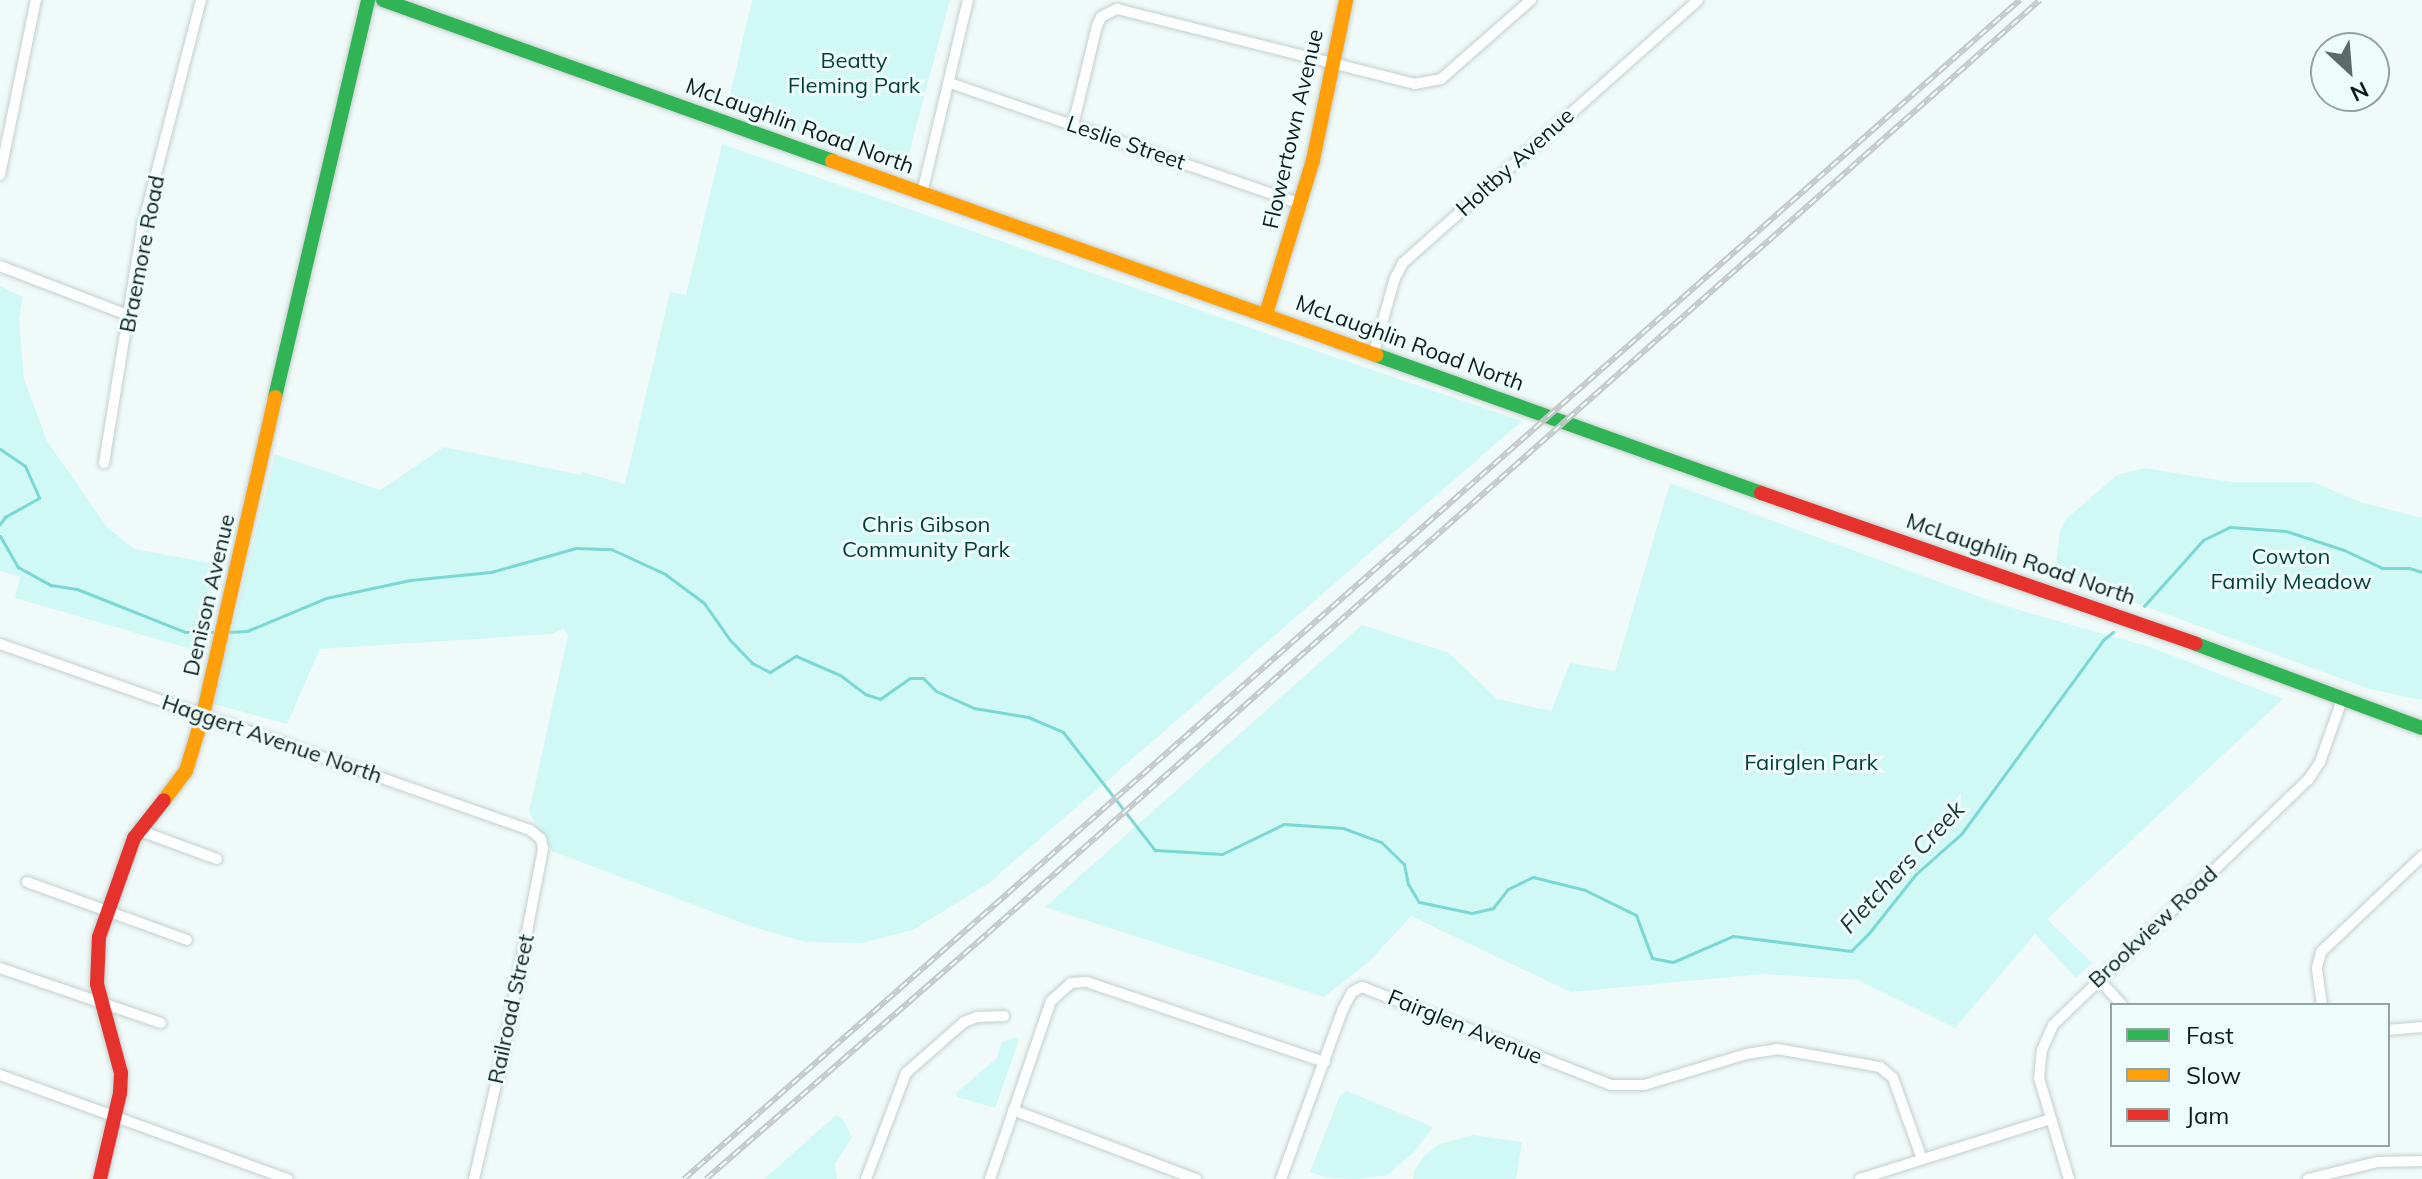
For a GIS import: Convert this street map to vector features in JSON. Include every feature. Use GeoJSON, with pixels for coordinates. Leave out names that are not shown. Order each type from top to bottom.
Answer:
{"type":"FeatureCollection","features":[{"type":"Feature","properties":{"kind":"main road","name":"Denison Avenue"},"geometry":{"type":"LineString","coordinates":[[100,1179],[121,1073],[100,1002],[96,959],[107,911],[138,830],[186,771],[203,715],[336,124],[368,0]]}},
{"type":"Feature","properties":{"kind":"main road","name":"McLaughlin Road North"},"geometry":{"type":"LineString","coordinates":[[383,0],[1374,352],[1839,521],[2148,626],[2422,728]]}},
{"type":"Feature","properties":{"kind":"main road","name":"Flowertown Avenue"},"geometry":{"type":"LineString","coordinates":[[1266,314],[1301,204],[1346,0]]}},
{"type":"Feature","properties":{"kind":"street"},"geometry":{"type":"LineString","coordinates":[[0,175],[36,0]]}},
{"type":"Feature","properties":{"kind":"street","name":"Braemore Road"},"geometry":{"type":"LineString","coordinates":[[104,463],[142,228],[201,0]]}},
{"type":"Feature","properties":{"kind":"street"},"geometry":{"type":"LineString","coordinates":[[922,193],[968,0]]}},
{"type":"Feature","properties":{"kind":"street"},"geometry":{"type":"LineString","coordinates":[[1073,125],[1097,26],[1101,17],[1117,9],[1415,84],[1441,79],[1531,0]]}},
{"type":"Feature","properties":{"kind":"street","name":"Holtby Avenue"},"geometry":{"type":"LineString","coordinates":[[1374,352],[1395,278],[1403,263],[1698,0]]}},
{"type":"Feature","properties":{"kind":"street","name":"Leslie Street"},"geometry":{"type":"LineString","coordinates":[[950,83],[1301,204]]}},
{"type":"Feature","properties":{"kind":"street"},"geometry":{"type":"LineString","coordinates":[[0,266],[130,316]]}},
{"type":"Feature","properties":{"kind":"street","name":"Haggert Avenue North"},"geometry":{"type":"LineString","coordinates":[[0,644],[530,830],[541,839]]}},
{"type":"Feature","properties":{"kind":"street","name":"Brookview Road"},"geometry":{"type":"LineString","coordinates":[[2069,1179],[2039,1078],[2045,1042],[2058,1018],[2308,780],[2320,762],[2342,700]]}},
{"type":"Feature","properties":{"kind":"street"},"geometry":{"type":"LineString","coordinates":[[138,830],[217,859]]}},
{"type":"Feature","properties":{"kind":"street","name":"Railroad Street"},"geometry":{"type":"LineString","coordinates":[[474,1179],[505,1045],[543,849],[541,839]]}},
{"type":"Feature","properties":{"kind":"street"},"geometry":{"type":"LineString","coordinates":[[2322,1003],[2317,968],[2321,952],[2422,856]]}},
{"type":"Feature","properties":{"kind":"street"},"geometry":{"type":"LineString","coordinates":[[27,882],[187,940]]}},
{"type":"Feature","properties":{"kind":"street"},"geometry":{"type":"LineString","coordinates":[[0,968],[161,1023]]}},
{"type":"Feature","properties":{"kind":"street"},"geometry":{"type":"LineString","coordinates":[[2098,979],[2120,1003]]}},
{"type":"Feature","properties":{"kind":"street"},"geometry":{"type":"LineString","coordinates":[[990,1179],[1051,1001],[1071,983],[1087,982],[1325,1062],[1281,1179]]}},
{"type":"Feature","properties":{"kind":"street","name":"Fairglen Avenue"},"geometry":{"type":"LineString","coordinates":[[1325,1062],[1343,1009],[1352,992],[1362,987],[1611,1085],[1644,1085],[1747,1054],[1777,1049],[1852,1059],[1880,1067],[1893,1078],[1922,1159]]}},
{"type":"Feature","properties":{"kind":"street"},"geometry":{"type":"LineString","coordinates":[[866,1179],[906,1073],[964,1022],[977,1017],[1004,1016]]}},
{"type":"Feature","properties":{"kind":"street"},"geometry":{"type":"LineString","coordinates":[[2390,1030],[2422,1027]]}},
{"type":"Feature","properties":{"kind":"street"},"geometry":{"type":"LineString","coordinates":[[0,1075],[288,1179]]}},
{"type":"Feature","properties":{"kind":"street"},"geometry":{"type":"LineString","coordinates":[[1013,1110],[1196,1179]]}},
{"type":"Feature","properties":{"kind":"street"},"geometry":{"type":"LineString","coordinates":[[1860,1179],[2050,1119]]}},
{"type":"Feature","properties":{"kind":"street"},"geometry":{"type":"LineString","coordinates":[[2308,1179],[2378,1162],[2422,1161]]}},
{"type":"Feature","properties":{"kind":"green space","name":"Beatty Fleming Park"},"geometry":{"type":"Polygon","coordinates":[[[752,0],[950,0],[905,168],[727,108],[752,0]]]}},
{"type":"Feature","properties":{"kind":"green space","name":"Chris Gibson Community Park"},"geometry":{"type":"Polygon","coordinates":[[[722,144],[1522,421],[989,883],[913,930],[862,943],[805,942],[750,926],[552,851],[529,812],[568,635],[563,629],[552,634],[320,649],[287,724],[214,704],[275,454],[380,490],[444,447],[581,475],[582,472],[625,484],[670,292],[686,295],[722,144]]]}},
{"type":"Feature","properties":{"kind":"green space"},"geometry":{"type":"Polygon","coordinates":[[[0,286],[23,297],[19,318],[24,379],[47,441],[107,527],[134,549],[217,564],[198,651],[15,598],[20,577],[0,571],[0,286]]]}},
{"type":"Feature","properties":{"kind":"green space","name":"Cowton Family Meadow"},"geometry":{"type":"Polygon","coordinates":[[[2144,468],[2231,482],[2313,482],[2360,502],[2422,518],[2422,700],[2369,689],[2055,573],[2060,531],[2066,519],[2117,475],[2144,468]]]}},
{"type":"Feature","properties":{"kind":"green space","name":"Fairglen Park"},"geometry":{"type":"Polygon","coordinates":[[[1670,483],[2005,606],[2150,647],[2283,699],[2047,919],[2092,963],[2076,978],[2035,934],[1955,1028],[1858,980],[1763,974],[1571,992],[1411,916],[1370,961],[1324,997],[1045,907],[1362,625],[1449,653],[1497,699],[1551,711],[1570,663],[1615,671],[1670,483]]]}},
{"type":"Feature","properties":{"kind":"green space"},"geometry":{"type":"Polygon","coordinates":[[[1015,1037],[1019,1040],[995,1108],[957,1097],[956,1093],[997,1058],[1001,1043],[1015,1037]]]}},
{"type":"Feature","properties":{"kind":"green space"},"geometry":{"type":"Polygon","coordinates":[[[1347,1091],[1433,1127],[1414,1152],[1387,1175],[1358,1179],[1328,1178],[1310,1172],[1340,1095],[1347,1091]]]}},
{"type":"Feature","properties":{"kind":"green space"},"geometry":{"type":"Polygon","coordinates":[[[836,1115],[843,1119],[852,1137],[835,1164],[837,1179],[764,1179],[836,1115]]]}},
{"type":"Feature","properties":{"kind":"green space"},"geometry":{"type":"Polygon","coordinates":[[[1473,1135],[1522,1142],[1516,1179],[1413,1179],[1414,1171],[1424,1156],[1439,1144],[1473,1135]]]}},
{"type":"Feature","properties":{"kind":"waterway"},"geometry":{"type":"LineString","coordinates":[[0,449],[25,466],[39,498],[5,517],[0,524]]}},
{"type":"Feature","properties":{"kind":"waterway","name":"Fletchers Creek"},"geometry":{"type":"LineString","coordinates":[[2144,606],[2203,540],[2230,527],[2286,531],[2344,550],[2382,568],[2409,568],[2422,572]]}},
{"type":"Feature","properties":{"kind":"waterway"},"geometry":{"type":"LineString","coordinates":[[0,536],[18,567],[51,585],[77,589],[185,632],[217,632]]}},
{"type":"Feature","properties":{"kind":"waterway","name":"Fletchers Creek"},"geometry":{"type":"LineString","coordinates":[[228,632],[247,631],[326,598],[410,580],[491,572],[576,548],[611,549],[665,574],[704,603],[730,640],[752,663],[770,672],[796,656],[840,675],[865,694],[880,699],[910,678],[923,678],[936,691],[974,708],[1028,717],[1063,732],[1155,850],[1222,854],[1284,824],[1343,828],[1381,842],[1404,864],[1408,884],[1419,902],[1472,913],[1493,908],[1508,889],[1533,877],[1585,890],[1636,915],[1652,958],[1673,962],[1733,936],[1851,951],[1916,874],[1962,833],[2103,640],[2113,632]]}},
{"type":"Feature","properties":{"kind":"railway"},"geometry":{"type":"LineString","coordinates":[[684,1179],[2020,0]]}},
{"type":"Feature","properties":{"kind":"railway"},"geometry":{"type":"LineString","coordinates":[[706,1179],[988,933],[2040,0]]}},
{"type":"Feature","properties":{"kind":"traffic: fast"},"geometry":{"type":"LineString","coordinates":[[275,397],[368,0]]}},
{"type":"Feature","properties":{"kind":"traffic: fast"},"geometry":{"type":"LineString","coordinates":[[383,0],[832,161]]}},
{"type":"Feature","properties":{"kind":"traffic: fast"},"geometry":{"type":"LineString","coordinates":[[1376,355],[1761,493]]}},
{"type":"Feature","properties":{"kind":"traffic: fast"},"geometry":{"type":"LineString","coordinates":[[2196,644],[2422,728]]}},
{"type":"Feature","properties":{"kind":"traffic: slow"},"geometry":{"type":"LineString","coordinates":[[1266,314],[1313,160],[1346,0]]}},
{"type":"Feature","properties":{"kind":"traffic: slow"},"geometry":{"type":"LineString","coordinates":[[832,161],[1376,355]]}},
{"type":"Feature","properties":{"kind":"traffic: slow"},"geometry":{"type":"LineString","coordinates":[[164,800],[186,771],[203,715],[275,397]]}},
{"type":"Feature","properties":{"kind":"traffic: jam"},"geometry":{"type":"LineString","coordinates":[[1761,493],[2196,644]]}},
{"type":"Feature","properties":{"kind":"traffic: jam"},"geometry":{"type":"LineString","coordinates":[[100,1179],[120,1093],[121,1073],[97,984],[99,937],[134,838],[164,800]]}}]}
